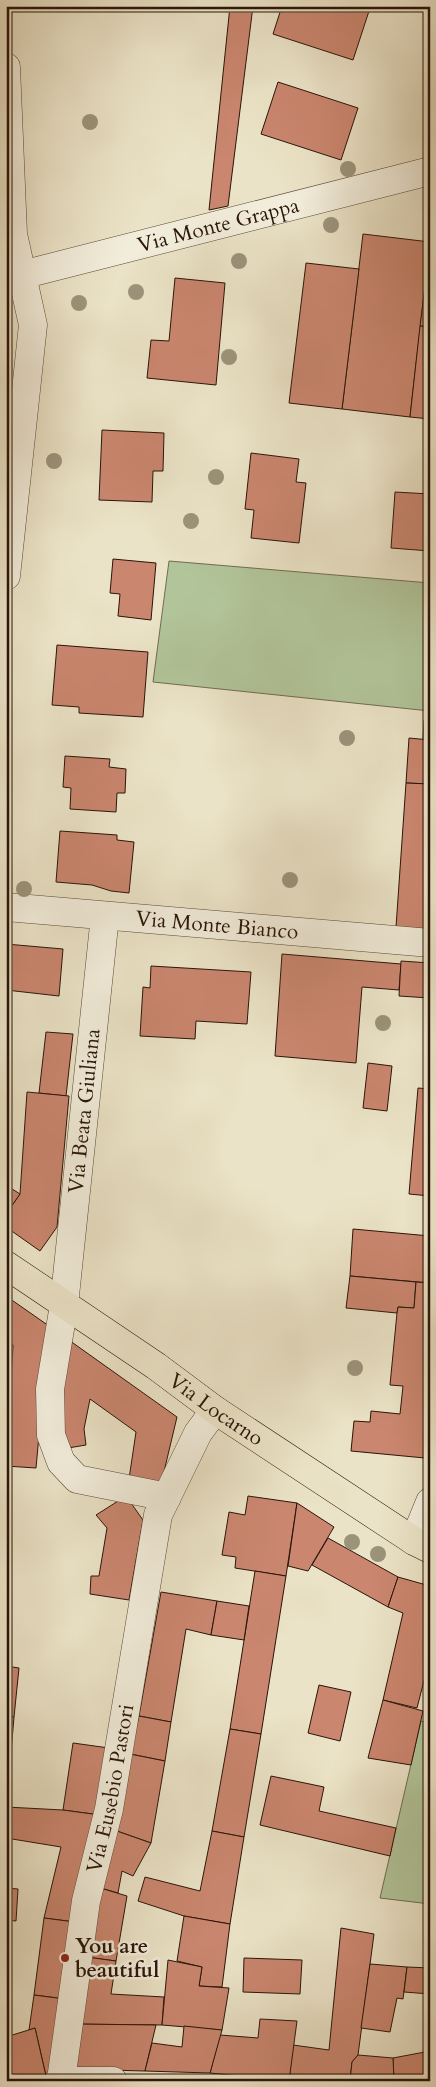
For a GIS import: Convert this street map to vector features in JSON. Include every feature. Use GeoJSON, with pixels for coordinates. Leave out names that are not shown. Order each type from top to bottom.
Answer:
{"type":"FeatureCollection","features":[{"type":"Feature","properties":{"kind":"main road","name":"Via Locarno"},"geometry":{"type":"LineString","coordinates":[[6,1265],[64,1306],[156,1366],[215,1410],[422,1545]]}},
{"type":"Feature","properties":{"kind":"street"},"geometry":{"type":"LineString","coordinates":[[6,67],[14,277],[32,325],[6,576]]}},
{"type":"Feature","properties":{"kind":"street","name":"Via Monte Grappa"},"geometry":{"type":"LineString","coordinates":[[14,277],[430,171]]}},
{"type":"Feature","properties":{"kind":"street","name":"Via Monte Bianco"},"geometry":{"type":"LineString","coordinates":[[6,907],[430,943]]}},
{"type":"Feature","properties":{"kind":"street","name":"Via Beata Giuliana"},"geometry":{"type":"LineString","coordinates":[[64,1306],[104,916]]}},
{"type":"Feature","properties":{"kind":"street"},"geometry":{"type":"LineString","coordinates":[[64,1306],[50,1389],[51,1435],[60,1462],[77,1479],[167,1497]]}},
{"type":"Feature","properties":{"kind":"street","name":"Via Eusebio Pastori"},"geometry":{"type":"LineString","coordinates":[[60,2081],[86,1901],[109,1809],[158,1516],[198,1434],[215,1410]]}},
{"type":"Feature","properties":{"kind":"street"},"geometry":{"type":"LineString","coordinates":[[422,1545],[430,1502]]}},
{"type":"Feature","properties":{"kind":"street"},"geometry":{"type":"LineString","coordinates":[[60,2081],[113,2081]]}},
{"type":"Feature","properties":{"kind":"green space"},"geometry":{"type":"Polygon","coordinates":[[[169,561],[430,583],[430,711],[153,682],[169,561]]]}},
{"type":"Feature","properties":{"kind":"green space"},"geometry":{"type":"Polygon","coordinates":[[[421,1721],[430,1723],[430,1904],[380,1898],[421,1721]]]}},
{"type":"Feature","properties":{"kind":"building"},"geometry":{"type":"Polygon","coordinates":[[[230,6],[253,6],[228,206],[209,210],[230,6]]]}},
{"type":"Feature","properties":{"kind":"building"},"geometry":{"type":"Polygon","coordinates":[[[282,6],[364,6],[370,8],[353,60],[273,34],[282,6]]]}},
{"type":"Feature","properties":{"kind":"building"},"geometry":{"type":"Polygon","coordinates":[[[278,82],[358,108],[341,160],[261,134],[278,82]]]}},
{"type":"Feature","properties":{"kind":"building"},"geometry":{"type":"Polygon","coordinates":[[[363,234],[430,242],[410,417],[342,409],[363,234]]]}},
{"type":"Feature","properties":{"kind":"building"},"geometry":{"type":"Polygon","coordinates":[[[430,248],[430,327],[420,326],[430,248]]]}},
{"type":"Feature","properties":{"kind":"building"},"geometry":{"type":"Polygon","coordinates":[[[306,263],[359,269],[342,409],[289,403],[306,263]]]}},
{"type":"Feature","properties":{"kind":"building"},"geometry":{"type":"Polygon","coordinates":[[[175,278],[225,283],[216,385],[147,378],[151,340],[169,341],[175,278]]]}},
{"type":"Feature","properties":{"kind":"building"},"geometry":{"type":"Polygon","coordinates":[[[420,326],[430,327],[430,419],[410,417],[420,326]]]}},
{"type":"Feature","properties":{"kind":"building"},"geometry":{"type":"Polygon","coordinates":[[[102,430],[164,433],[163,471],[153,471],[152,502],[99,500],[102,430]]]}},
{"type":"Feature","properties":{"kind":"building"},"geometry":{"type":"Polygon","coordinates":[[[251,453],[299,459],[296,482],[306,483],[299,543],[251,538],[254,510],[245,509],[251,453]]]}},
{"type":"Feature","properties":{"kind":"building"},"geometry":{"type":"Polygon","coordinates":[[[395,492],[430,494],[430,551],[391,548],[395,492]]]}},
{"type":"Feature","properties":{"kind":"building"},"geometry":{"type":"Polygon","coordinates":[[[113,559],[156,563],[151,620],[118,616],[120,594],[110,593],[113,559]]]}},
{"type":"Feature","properties":{"kind":"building"},"geometry":{"type":"Polygon","coordinates":[[[57,645],[148,652],[143,717],[79,713],[79,707],[52,705],[57,645]]]}},
{"type":"Feature","properties":{"kind":"building"},"geometry":{"type":"Polygon","coordinates":[[[424,720],[430,721],[430,740],[423,740],[424,720]]]}},
{"type":"Feature","properties":{"kind":"building"},"geometry":{"type":"Polygon","coordinates":[[[409,738],[430,740],[430,784],[406,783],[409,738]]]}},
{"type":"Feature","properties":{"kind":"building"},"geometry":{"type":"Polygon","coordinates":[[[65,756],[110,759],[109,767],[126,769],[125,793],[117,793],[116,812],[70,809],[71,788],[63,787],[65,756]]]}},
{"type":"Feature","properties":{"kind":"building"},"geometry":{"type":"Polygon","coordinates":[[[406,783],[430,784],[429,929],[396,927],[406,783]]]}},
{"type":"Feature","properties":{"kind":"building"},"geometry":{"type":"Polygon","coordinates":[[[60,831],[117,835],[117,840],[134,842],[129,893],[111,891],[92,885],[56,882],[60,831]]]}},
{"type":"Feature","properties":{"kind":"building"},"geometry":{"type":"Polygon","coordinates":[[[6,944],[63,949],[59,996],[6,990],[6,944]]]}},
{"type":"Feature","properties":{"kind":"building"},"geometry":{"type":"Polygon","coordinates":[[[282,954],[401,964],[399,990],[362,987],[356,1063],[275,1056],[282,954]]]}},
{"type":"Feature","properties":{"kind":"building"},"geometry":{"type":"Polygon","coordinates":[[[401,961],[430,963],[430,998],[399,996],[401,961]]]}},
{"type":"Feature","properties":{"kind":"building"},"geometry":{"type":"Polygon","coordinates":[[[151,966],[251,972],[247,1024],[196,1021],[195,1039],[140,1036],[143,987],[150,988],[151,966]]]}},
{"type":"Feature","properties":{"kind":"building"},"geometry":{"type":"Polygon","coordinates":[[[46,1032],[73,1034],[66,1096],[39,1093],[46,1032]]]}},
{"type":"Feature","properties":{"kind":"building"},"geometry":{"type":"Polygon","coordinates":[[[368,1063],[392,1066],[387,1111],[363,1108],[368,1063]]]}},
{"type":"Feature","properties":{"kind":"building"},"geometry":{"type":"Polygon","coordinates":[[[418,1088],[430,1089],[430,1196],[409,1194],[418,1088]]]}},
{"type":"Feature","properties":{"kind":"building"},"geometry":{"type":"Polygon","coordinates":[[[27,1092],[69,1096],[57,1227],[40,1251],[6,1227],[6,1214],[20,1194],[27,1092]]]}},
{"type":"Feature","properties":{"kind":"building"},"geometry":{"type":"Polygon","coordinates":[[[6,1185],[20,1194],[6,1214],[6,1185]]]}},
{"type":"Feature","properties":{"kind":"building"},"geometry":{"type":"Polygon","coordinates":[[[353,1229],[430,1236],[430,1283],[350,1276],[353,1229]]]}},
{"type":"Feature","properties":{"kind":"building"},"geometry":{"type":"Polygon","coordinates":[[[350,1276],[416,1282],[414,1308],[398,1307],[397,1313],[346,1308],[350,1276]]]}},
{"type":"Feature","properties":{"kind":"building"},"geometry":{"type":"Polygon","coordinates":[[[416,1282],[430,1283],[430,1405],[425,1458],[351,1451],[354,1421],[370,1422],[371,1411],[400,1414],[403,1386],[390,1385],[397,1313],[398,1307],[414,1308],[416,1282]]]}},
{"type":"Feature","properties":{"kind":"building"},"geometry":{"type":"Polygon","coordinates":[[[6,1296],[49,1326],[36,1468],[6,1466],[13,1345],[6,1341],[6,1296]]]}},
{"type":"Feature","properties":{"kind":"building"},"geometry":{"type":"Polygon","coordinates":[[[66,1338],[177,1417],[161,1484],[129,1479],[136,1432],[90,1399],[84,1429],[86,1445],[68,1448],[56,1394],[66,1338]]]}},
{"type":"Feature","properties":{"kind":"building"},"geometry":{"type":"Polygon","coordinates":[[[126,1496],[143,1520],[129,1600],[90,1594],[91,1576],[99,1576],[107,1528],[96,1515],[126,1496]]]}},
{"type":"Feature","properties":{"kind":"building"},"geometry":{"type":"Polygon","coordinates":[[[248,1496],[297,1503],[286,1576],[235,1568],[236,1557],[222,1555],[229,1512],[245,1515],[248,1496]]]}},
{"type":"Feature","properties":{"kind":"building"},"geometry":{"type":"Polygon","coordinates":[[[297,1503],[334,1527],[308,1571],[288,1566],[297,1503]]]}},
{"type":"Feature","properties":{"kind":"building"},"geometry":{"type":"Polygon","coordinates":[[[328,1538],[398,1577],[388,1607],[312,1565],[328,1538]]]}},
{"type":"Feature","properties":{"kind":"building"},"geometry":{"type":"Polygon","coordinates":[[[255,1571],[286,1576],[261,1734],[230,1729],[255,1571]]]}},
{"type":"Feature","properties":{"kind":"building"},"geometry":{"type":"Polygon","coordinates":[[[398,1577],[430,1586],[430,1657],[417,1708],[383,1700],[403,1613],[388,1607],[398,1577]]]}},
{"type":"Feature","properties":{"kind":"building"},"geometry":{"type":"Polygon","coordinates":[[[161,1592],[217,1601],[211,1635],[186,1629],[171,1722],[139,1716],[161,1592]]]}},
{"type":"Feature","properties":{"kind":"building"},"geometry":{"type":"Polygon","coordinates":[[[217,1601],[249,1606],[244,1640],[211,1635],[217,1601]]]}},
{"type":"Feature","properties":{"kind":"building"},"geometry":{"type":"Polygon","coordinates":[[[6,1666],[19,1668],[14,1717],[6,1716],[6,1666]]]}},
{"type":"Feature","properties":{"kind":"building"},"geometry":{"type":"Polygon","coordinates":[[[319,1685],[351,1692],[340,1741],[308,1733],[319,1685]]]}},
{"type":"Feature","properties":{"kind":"building"},"geometry":{"type":"Polygon","coordinates":[[[383,1700],[423,1711],[411,1765],[368,1758],[383,1700]]]}},
{"type":"Feature","properties":{"kind":"building"},"geometry":{"type":"Polygon","coordinates":[[[6,1716],[14,1717],[7,1800],[6,1800],[6,1716]]]}},
{"type":"Feature","properties":{"kind":"building"},"geometry":{"type":"Polygon","coordinates":[[[139,1716],[171,1722],[165,1761],[130,1754],[139,1716]]]}},
{"type":"Feature","properties":{"kind":"building"},"geometry":{"type":"Polygon","coordinates":[[[230,1729],[261,1734],[244,1837],[212,1831],[230,1729]]]}},
{"type":"Feature","properties":{"kind":"building"},"geometry":{"type":"Polygon","coordinates":[[[73,1743],[109,1748],[100,1815],[63,1810],[73,1743]]]}},
{"type":"Feature","properties":{"kind":"building"},"geometry":{"type":"Polygon","coordinates":[[[130,1754],[165,1761],[151,1843],[114,1830],[130,1754]]]}},
{"type":"Feature","properties":{"kind":"building"},"geometry":{"type":"Polygon","coordinates":[[[271,1776],[324,1787],[319,1811],[396,1828],[390,1856],[260,1825],[271,1776]]]}},
{"type":"Feature","properties":{"kind":"building"},"geometry":{"type":"Polygon","coordinates":[[[6,1807],[63,1810],[100,1815],[75,1922],[44,1918],[61,1847],[6,1838],[6,1807]]]}},
{"type":"Feature","properties":{"kind":"building"},"geometry":{"type":"Polygon","coordinates":[[[114,1830],[151,1843],[133,1876],[122,1871],[118,1893],[97,1887],[114,1830]]]}},
{"type":"Feature","properties":{"kind":"building"},"geometry":{"type":"Polygon","coordinates":[[[212,1831],[244,1837],[230,1924],[184,1916],[138,1901],[145,1877],[200,1891],[212,1831]]]}},
{"type":"Feature","properties":{"kind":"building"},"geometry":{"type":"Polygon","coordinates":[[[97,1887],[127,1896],[116,1961],[86,1957],[97,1887]]]}},
{"type":"Feature","properties":{"kind":"building"},"geometry":{"type":"Polygon","coordinates":[[[6,1888],[18,1889],[16,1921],[6,1920],[6,1888]]]}},
{"type":"Feature","properties":{"kind":"building"},"geometry":{"type":"Polygon","coordinates":[[[184,1916],[230,1924],[222,1987],[199,1986],[202,1967],[177,1961],[184,1916]]]}},
{"type":"Feature","properties":{"kind":"building"},"geometry":{"type":"Polygon","coordinates":[[[44,1918],[75,1922],[65,1999],[34,1995],[44,1918]]]}},
{"type":"Feature","properties":{"kind":"building"},"geometry":{"type":"Polygon","coordinates":[[[341,1928],[374,1934],[358,2055],[352,2062],[350,2081],[289,2081],[293,2045],[329,2050],[341,1928]]]}},
{"type":"Feature","properties":{"kind":"building"},"geometry":{"type":"Polygon","coordinates":[[[86,1957],[116,1961],[111,1994],[164,1997],[162,2025],[74,2024],[86,1957]]]}},
{"type":"Feature","properties":{"kind":"building"},"geometry":{"type":"Polygon","coordinates":[[[244,1958],[302,1960],[300,1994],[243,1992],[244,1958]]]}},
{"type":"Feature","properties":{"kind":"building"},"geometry":{"type":"Polygon","coordinates":[[[168,1960],[202,1967],[199,1986],[229,1988],[222,2030],[162,2025],[168,1960]]]}},
{"type":"Feature","properties":{"kind":"building"},"geometry":{"type":"Polygon","coordinates":[[[370,1964],[407,1967],[403,1999],[397,1998],[390,2032],[361,2028],[370,1964]]]}},
{"type":"Feature","properties":{"kind":"building"},"geometry":{"type":"Polygon","coordinates":[[[407,1967],[430,1968],[430,1994],[404,1992],[407,1967]]]}},
{"type":"Feature","properties":{"kind":"building"},"geometry":{"type":"Polygon","coordinates":[[[34,1995],[65,1999],[57,2064],[46,2076],[35,2028],[29,2030],[34,1995]]]}},
{"type":"Feature","properties":{"kind":"building"},"geometry":{"type":"Polygon","coordinates":[[[260,2019],[297,2021],[289,2081],[210,2073],[220,2035],[258,2038],[260,2019]]]}},
{"type":"Feature","properties":{"kind":"building"},"geometry":{"type":"Polygon","coordinates":[[[74,2024],[156,2025],[145,2071],[71,2069],[74,2024]]]}},
{"type":"Feature","properties":{"kind":"building"},"geometry":{"type":"Polygon","coordinates":[[[184,2026],[222,2030],[210,2073],[145,2071],[152,2043],[182,2047],[184,2026]]]}},
{"type":"Feature","properties":{"kind":"building"},"geometry":{"type":"Polygon","coordinates":[[[35,2028],[46,2076],[33,2081],[6,2081],[6,2037],[35,2028]]]}},
{"type":"Feature","properties":{"kind":"building"},"geometry":{"type":"Polygon","coordinates":[[[430,2051],[430,2081],[394,2081],[393,2058],[430,2051]]]}},
{"type":"Feature","properties":{"kind":"building"},"geometry":{"type":"Polygon","coordinates":[[[358,2055],[393,2058],[394,2081],[350,2081],[352,2062],[358,2055]]]}},
{"type":"Feature","properties":{"kind":"place","name":"You are beautiful"},"geometry":{"type":"Point","coordinates":[65,1958]}}]}
